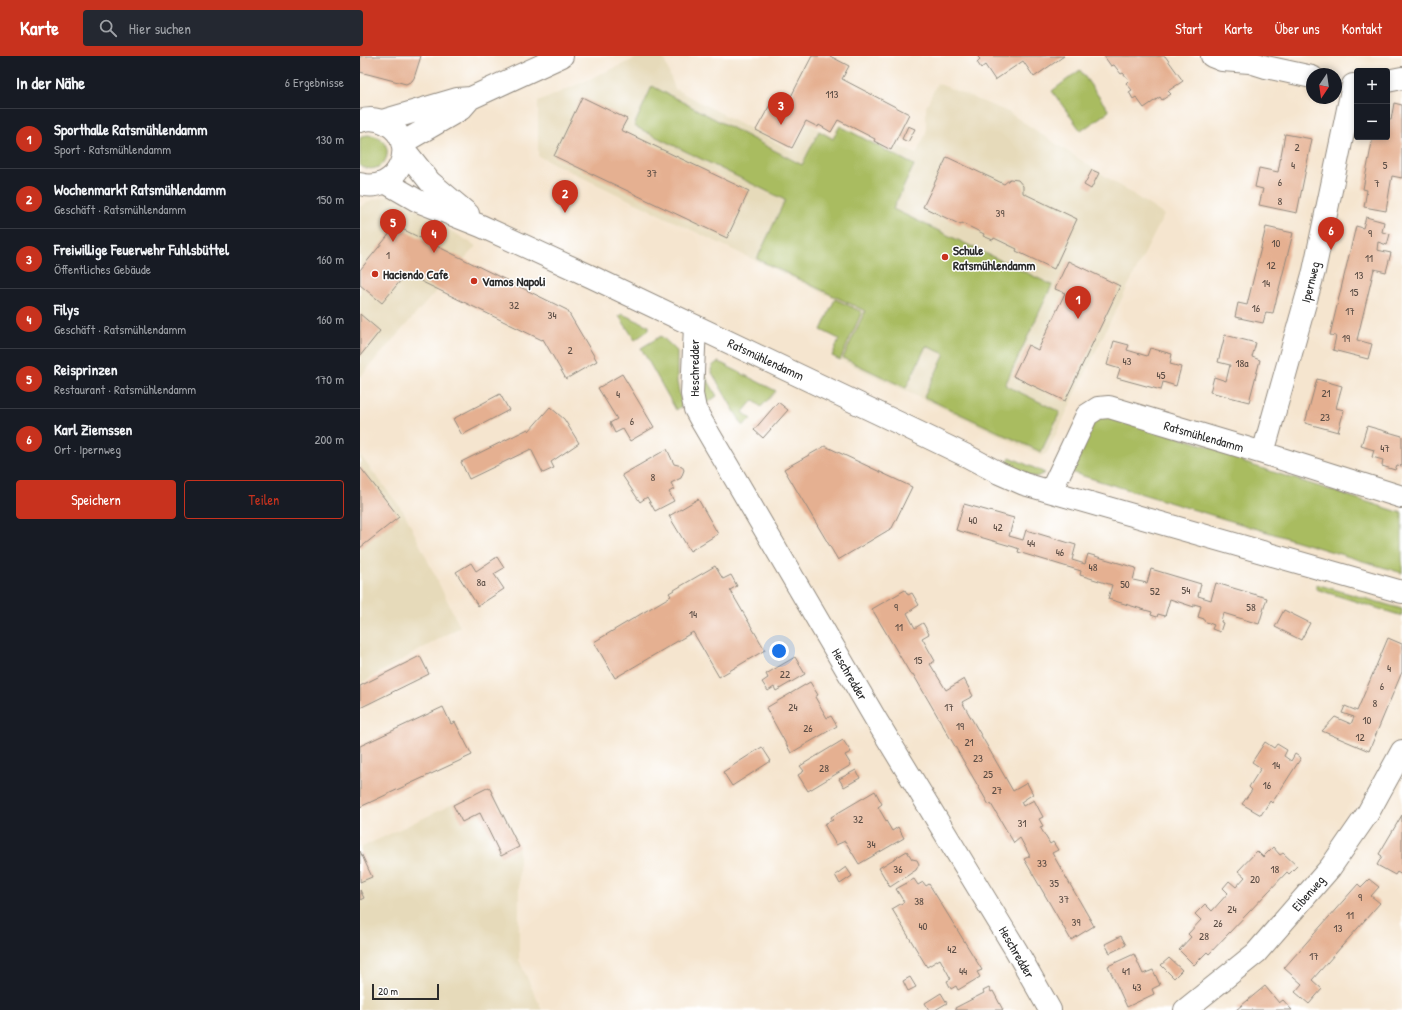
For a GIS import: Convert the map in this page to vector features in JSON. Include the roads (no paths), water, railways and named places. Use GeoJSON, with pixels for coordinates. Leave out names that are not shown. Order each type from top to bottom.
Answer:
{"type":"FeatureCollection","features":[{"type":"Feature","properties":{"kind":"street"},"geometry":{"type":"LineString","coordinates":[[360,121],[373,119],[382,121],[457,99],[470,98],[562,56]]}},
{"type":"Feature","properties":{"kind":"street"},"geometry":{"type":"LineString","coordinates":[[1212,56],[1222,60],[1248,59],[1266,67],[1306,76]]}},
{"type":"Feature","properties":{"kind":"street"},"geometry":{"type":"LineString","coordinates":[[1390,80],[1402,78]]}},
{"type":"Feature","properties":{"kind":"street","name":"Ipernweg"},"geometry":{"type":"LineString","coordinates":[[1263,453],[1314,271],[1349,84]]}},
{"type":"Feature","properties":{"kind":"street"},"geometry":{"type":"LineString","coordinates":[[403,146],[461,109],[470,98]]}},
{"type":"Feature","properties":{"kind":"street","name":"Ratsmühlendamm"},"geometry":{"type":"LineString","coordinates":[[382,121],[391,126],[398,134],[403,146],[430,182],[481,226]]}},
{"type":"Feature","properties":{"kind":"street","name":"Ratsmühlendamm"},"geometry":{"type":"LineString","coordinates":[[368,186],[394,176],[400,168],[403,159],[403,146]]}},
{"type":"Feature","properties":{"kind":"street","name":"Ratsmühlendamm"},"geometry":{"type":"LineString","coordinates":[[368,186],[418,201],[481,226],[695,326],[1024,484],[1400,586]]}},
{"type":"Feature","properties":{"kind":"street","name":"Heschredder"},"geometry":{"type":"LineString","coordinates":[[695,326],[692,394],[695,408],[702,422],[875,718],[1016,950],[1050,1010]]}},
{"type":"Feature","properties":{"kind":"street","name":"Ratsmühlendamm"},"geometry":{"type":"LineString","coordinates":[[1051,491],[1087,415],[1098,408],[1109,407],[1263,453],[1402,497]]}},
{"type":"Feature","properties":{"kind":"street","name":"Eibenweg"},"geometry":{"type":"LineString","coordinates":[[1185,1010],[1256,953],[1330,868],[1368,813],[1402,751]]}},
{"type":"Feature","properties":{"kind":"place","name":"Freiwillige Feuerwehr Fuhlsbüttel"},"geometry":{"type":"Point","coordinates":[781,125]}},
{"type":"Feature","properties":{"kind":"place","name":"Wochenmarkt Ratsmühlendamm"},"geometry":{"type":"Point","coordinates":[565,213]}},
{"type":"Feature","properties":{"kind":"place","name":"Reisprinzen"},"geometry":{"type":"Point","coordinates":[393,242]}},
{"type":"Feature","properties":{"kind":"place","name":"Karl Ziemssen"},"geometry":{"type":"Point","coordinates":[1331,250]}},
{"type":"Feature","properties":{"kind":"place","name":"Filys"},"geometry":{"type":"Point","coordinates":[434,253]}},
{"type":"Feature","properties":{"kind":"place","name":"Schule Ratsmühlendamm"},"geometry":{"type":"Point","coordinates":[945,257]}},
{"type":"Feature","properties":{"kind":"place","name":"Haciendo Cafe"},"geometry":{"type":"Point","coordinates":[375,274]}},
{"type":"Feature","properties":{"kind":"place","name":"Vamos Napoli"},"geometry":{"type":"Point","coordinates":[474,281]}},
{"type":"Feature","properties":{"kind":"place","name":"Sporthalle Ratsmühlendamm"},"geometry":{"type":"Point","coordinates":[1078,319]}}]}
